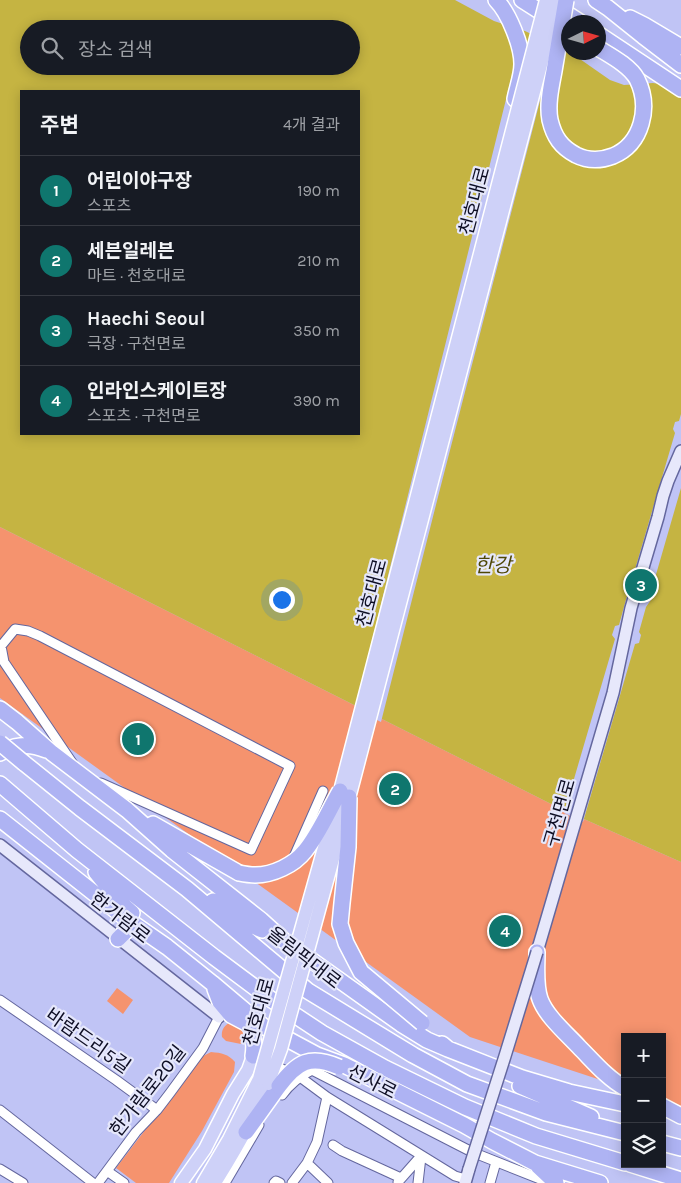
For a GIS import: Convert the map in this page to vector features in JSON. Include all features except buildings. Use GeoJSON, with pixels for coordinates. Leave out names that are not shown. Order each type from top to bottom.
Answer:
{"type":"FeatureCollection","features":[{"type":"Feature","properties":{"kind":"highway"},"geometry":{"type":"LineString","coordinates":[[496,0],[502,6],[516,36],[522,64],[502,172]]}},
{"type":"Feature","properties":{"kind":"highway"},"geometry":{"type":"LineString","coordinates":[[522,0],[561,25]]}},
{"type":"Feature","properties":{"kind":"highway"},"geometry":{"type":"LineString","coordinates":[[546,0],[569,15]]}},
{"type":"Feature","properties":{"kind":"highway"},"geometry":{"type":"LineString","coordinates":[[564,15],[566,0]]}},
{"type":"Feature","properties":{"kind":"highway"},"geometry":{"type":"LineString","coordinates":[[602,4],[681,65]]}},
{"type":"Feature","properties":{"kind":"highway"},"geometry":{"type":"LineString","coordinates":[[602,4],[644,25],[681,47]]}},
{"type":"Feature","properties":{"kind":"highway"},"geometry":{"type":"LineString","coordinates":[[561,30],[550,97],[550,118],[555,137],[567,150],[585,159],[604,160],[621,153],[634,140],[642,122],[644,99],[636,78],[621,63],[606,53]]}},
{"type":"Feature","properties":{"kind":"highway"},"geometry":{"type":"LineString","coordinates":[[606,39],[681,89]]}},
{"type":"Feature","properties":{"kind":"highway"},"geometry":{"type":"LineString","coordinates":[[0,709],[52,753],[128,810],[172,850],[261,920],[283,940],[400,1024],[427,1040],[522,1078],[569,1092],[621,1103]]}},
{"type":"Feature","properties":{"kind":"highway","name":"올림픽대로"},"geometry":{"type":"LineString","coordinates":[[0,743],[80,808],[187,890],[308,991],[413,1055],[467,1084],[546,1113],[621,1131]]}},
{"type":"Feature","properties":{"kind":"highway"},"geometry":{"type":"LineString","coordinates":[[0,753],[12,747],[30,745],[52,753]]}},
{"type":"Feature","properties":{"kind":"highway"},"geometry":{"type":"LineString","coordinates":[[1,785],[77,850],[269,998],[322,1034],[384,1068],[465,1107],[536,1136],[621,1162]]}},
{"type":"Feature","properties":{"kind":"highway"},"geometry":{"type":"LineString","coordinates":[[128,810],[239,873],[255,875],[271,873],[286,867],[304,852],[345,794]]}},
{"type":"Feature","properties":{"kind":"highway"},"geometry":{"type":"LineString","coordinates":[[345,794],[348,847],[340,924],[346,943],[361,972],[452,1051],[472,1064],[621,1130]]}},
{"type":"Feature","properties":{"kind":"highway"},"geometry":{"type":"LineString","coordinates":[[2,820],[128,920],[167,947],[212,983],[256,1026]]}},
{"type":"Feature","properties":{"kind":"highway"},"geometry":{"type":"LineString","coordinates":[[77,850],[122,904],[167,947]]}},
{"type":"Feature","properties":{"kind":"highway"},"geometry":{"type":"LineString","coordinates":[[187,890],[215,902],[254,926],[283,940]]}},
{"type":"Feature","properties":{"kind":"highway"},"geometry":{"type":"LineString","coordinates":[[118,939],[125,932],[128,920]]}},
{"type":"Feature","properties":{"kind":"highway"},"geometry":{"type":"LineString","coordinates":[[537,952],[537,984],[539,997],[543,1005],[559,1026],[608,1076],[621,1085]]}},
{"type":"Feature","properties":{"kind":"highway"},"geometry":{"type":"LineString","coordinates":[[212,983],[223,1011],[341,1066],[465,1133],[492,1141],[535,1163],[600,1183]]}},
{"type":"Feature","properties":{"kind":"highway"},"geometry":{"type":"LineString","coordinates":[[253,1056],[256,1026]]}},
{"type":"Feature","properties":{"kind":"highway"},"geometry":{"type":"LineString","coordinates":[[246,1132],[269,1083],[300,1065],[309,1062],[320,1060],[341,1066]]}},
{"type":"Feature","properties":{"kind":"highway"},"geometry":{"type":"LineString","coordinates":[[306,1073],[327,1066],[341,1066]]}},
{"type":"Feature","properties":{"kind":"highway"},"geometry":{"type":"LineString","coordinates":[[666,1108],[681,1117]]}},
{"type":"Feature","properties":{"kind":"highway"},"geometry":{"type":"LineString","coordinates":[[666,1114],[681,1117]]}},
{"type":"Feature","properties":{"kind":"highway"},"geometry":{"type":"LineString","coordinates":[[666,1144],[681,1148]]}},
{"type":"Feature","properties":{"kind":"highway"},"geometry":{"type":"LineString","coordinates":[[535,1163],[556,1183]]}},
{"type":"Feature","properties":{"kind":"highway"},"geometry":{"type":"LineString","coordinates":[[643,1168],[681,1180]]}},
{"type":"Feature","properties":{"kind":"main road","name":"천호대로"},"geometry":{"type":"LineString","coordinates":[[203,1183],[229,1139],[269,1083],[281,1049],[546,0]]}},
{"type":"Feature","properties":{"kind":"main road","name":"천호대로"},"geometry":{"type":"LineString","coordinates":[[345,794],[558,0]]}},
{"type":"Feature","properties":{"kind":"main road","name":"구천면로"},"geometry":{"type":"LineString","coordinates":[[467,1177],[537,952],[613,693],[631,608],[663,496],[681,451]]}},
{"type":"Feature","properties":{"kind":"main road","name":"한가람로"},"geometry":{"type":"LineString","coordinates":[[0,845],[118,939],[223,1011]]}},
{"type":"Feature","properties":{"kind":"main road"},"geometry":{"type":"LineString","coordinates":[[181,1183],[205,1148],[233,1094],[248,1070],[253,1056]]}},
{"type":"Feature","properties":{"kind":"main road"},"geometry":{"type":"LineString","coordinates":[[215,1183],[246,1132]]}},
{"type":"Feature","properties":{"kind":"street"},"geometry":{"type":"LineString","coordinates":[[15,629],[28,631],[40,636],[290,766],[251,850],[80,774],[4,662],[0,646],[15,629]]}},
{"type":"Feature","properties":{"kind":"street"},"geometry":{"type":"LineString","coordinates":[[286,875],[323,791]]}},
{"type":"Feature","properties":{"kind":"street","name":"바람드리5길"},"geometry":{"type":"LineString","coordinates":[[0,1000],[157,1110]]}},
{"type":"Feature","properties":{"kind":"street","name":"한가람로20길"},"geometry":{"type":"LineString","coordinates":[[98,1183],[136,1132],[157,1110],[203,1048],[223,1011]]}},
{"type":"Feature","properties":{"kind":"street"},"geometry":{"type":"LineString","coordinates":[[253,1056],[306,1073],[327,1097],[455,1176],[467,1177]]}},
{"type":"Feature","properties":{"kind":"street"},"geometry":{"type":"LineString","coordinates":[[225,1183],[263,1119],[288,1087],[306,1073]]}},
{"type":"Feature","properties":{"kind":"street","name":"선사로"},"geometry":{"type":"LineString","coordinates":[[306,1073],[472,1152],[550,1183]]}},
{"type":"Feature","properties":{"kind":"street"},"geometry":{"type":"LineString","coordinates":[[292,1183],[307,1163],[317,1142],[327,1097]]}},
{"type":"Feature","properties":{"kind":"street"},"geometry":{"type":"LineString","coordinates":[[0,1110],[93,1183]]}},
{"type":"Feature","properties":{"kind":"street"},"geometry":{"type":"LineString","coordinates":[[333,1145],[399,1181],[421,1156]]}},
{"type":"Feature","properties":{"kind":"street"},"geometry":{"type":"LineString","coordinates":[[418,1183],[421,1156]]}},
{"type":"Feature","properties":{"kind":"street"},"geometry":{"type":"LineString","coordinates":[[490,1183],[496,1162]]}},
{"type":"Feature","properties":{"kind":"street"},"geometry":{"type":"LineString","coordinates":[[307,1163],[328,1183]]}},
{"type":"Feature","properties":{"kind":"street"},"geometry":{"type":"LineString","coordinates":[[0,1169],[23,1183]]}},
{"type":"Feature","properties":{"kind":"street"},"geometry":{"type":"LineString","coordinates":[[107,1171],[124,1183]]}},
{"type":"Feature","properties":{"kind":"shaded area"},"geometry":{"type":"Polygon","coordinates":[[[0,527],[559,808],[681,862],[681,1106],[666,1101],[666,1033],[621,1033],[621,1087],[470,1037],[0,698],[0,527]]]}},
{"type":"Feature","properties":{"kind":"shaded area"},"geometry":{"type":"Polygon","coordinates":[[[117,988],[133,1000],[123,1014],[107,1001],[117,988]]]}},
{"type":"Feature","properties":{"kind":"shaded area"},"geometry":{"type":"Polygon","coordinates":[[[230,1022],[238,1023],[247,1035],[245,1041],[241,1044],[226,1041],[222,1037],[223,1028],[230,1022]]]}},
{"type":"Feature","properties":{"kind":"shaded area"},"geometry":{"type":"Polygon","coordinates":[[[211,1052],[230,1057],[235,1062],[234,1072],[202,1131],[169,1183],[136,1183],[116,1168],[201,1057],[211,1052]]]}},
{"type":"Feature","properties":{"kind":"water","name":"한강"},"geometry":{"type":"Polygon","coordinates":[[[0,0],[455,0],[494,21],[525,31],[561,48],[561,60],[581,60],[610,80],[624,85],[660,84],[681,97],[681,862],[559,808],[0,527],[0,0]]]}},
{"type":"Feature","properties":{"kind":"pier"},"geometry":{"type":"Polygon","coordinates":[[[561,47],[544,85],[381,722],[355,709],[516,59],[561,47]]]}},
{"type":"Feature","properties":{"kind":"pier"},"geometry":{"type":"Polygon","coordinates":[[[681,414],[681,488],[655,578],[653,597],[646,607],[639,632],[641,635],[639,643],[635,644],[583,822],[564,813],[615,639],[612,635],[615,626],[619,625],[627,596],[627,584],[634,573],[675,433],[673,429],[675,422],[679,421],[681,414]]]}},
{"type":"Feature","properties":{"kind":"place","name":"Haechi Seoul"},"geometry":{"type":"Point","coordinates":[641,585]}},
{"type":"Feature","properties":{"kind":"place","name":"어린이야구장"},"geometry":{"type":"Point","coordinates":[138,739]}},
{"type":"Feature","properties":{"kind":"place","name":"세븐일레븐"},"geometry":{"type":"Point","coordinates":[395,789]}},
{"type":"Feature","properties":{"kind":"place","name":"인라인스케이트장"},"geometry":{"type":"Point","coordinates":[505,931]}}]}
